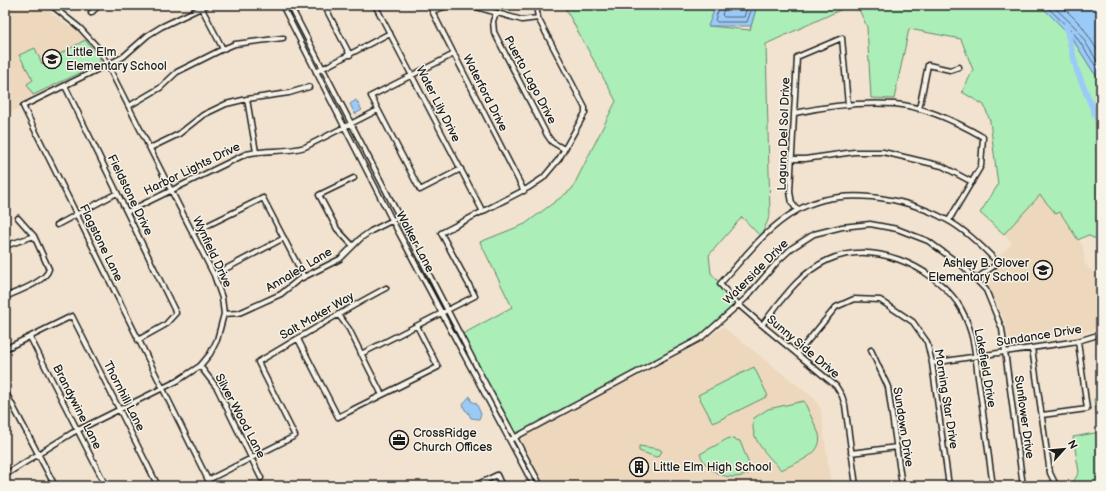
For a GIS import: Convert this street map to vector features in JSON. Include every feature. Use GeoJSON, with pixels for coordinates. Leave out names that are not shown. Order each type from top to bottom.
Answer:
{"type":"FeatureCollection","features":[{"type":"Feature","properties":{"kind":"street","name":"Wynfield Drive"},"geometry":{"type":"LineString","coordinates":[[5,475],[78,431],[190,374],[200,366],[210,354],[217,340],[224,314],[222,298],[214,275],[108,65],[90,37],[51,5]]}},
{"type":"Feature","properties":{"kind":"street"},"geometry":{"type":"LineString","coordinates":[[90,13],[99,5]]}},
{"type":"Feature","properties":{"kind":"street"},"geometry":{"type":"LineString","coordinates":[[65,86],[124,57],[148,35],[201,6],[207,5]]}},
{"type":"Feature","properties":{"kind":"street","name":"Walker Lane"},"geometry":{"type":"LineString","coordinates":[[282,5],[300,40],[307,49],[329,97],[367,153],[426,284],[445,312]]}},
{"type":"Feature","properties":{"kind":"street"},"geometry":{"type":"LineString","coordinates":[[324,5],[350,55]]}},
{"type":"Feature","properties":{"kind":"street","name":"Water Lily Drive"},"geometry":{"type":"LineString","coordinates":[[376,5],[483,212]]}},
{"type":"Feature","properties":{"kind":"street","name":"Waterford Drive"},"geometry":{"type":"LineString","coordinates":[[429,5],[524,190]]}},
{"type":"Feature","properties":{"kind":"street"},"geometry":{"type":"LineString","coordinates":[[432,12],[450,5]]}},
{"type":"Feature","properties":{"kind":"street"},"geometry":{"type":"LineString","coordinates":[[469,5],[522,20],[538,18]]}},
{"type":"Feature","properties":{"kind":"street"},"geometry":{"type":"LineString","coordinates":[[361,354],[475,296],[441,233],[524,190],[543,178],[551,170],[564,150],[585,113],[584,108],[538,18],[536,5]]}},
{"type":"Feature","properties":{"kind":"street"},"geometry":{"type":"LineString","coordinates":[[201,6],[223,48]]}},
{"type":"Feature","properties":{"kind":"street","name":"Walker Lane"},"geometry":{"type":"LineString","coordinates":[[290,6],[323,69],[348,125],[396,218],[414,245],[477,380],[534,486]]}},
{"type":"Feature","properties":{"kind":"street","name":"Puerto Lago Drive"},"geometry":{"type":"LineString","coordinates":[[496,13],[493,21],[494,32],[547,135],[552,142],[564,150]]}},
{"type":"Feature","properties":{"kind":"street"},"geometry":{"type":"LineString","coordinates":[[317,72],[390,33]]}},
{"type":"Feature","properties":{"kind":"street"},"geometry":{"type":"LineString","coordinates":[[129,106],[160,88],[177,72],[223,48],[235,44],[283,38]]}},
{"type":"Feature","properties":{"kind":"street","name":"Laguna Del Sol Drive"},"geometry":{"type":"LineString","coordinates":[[797,210],[792,204],[790,192],[797,57],[842,38],[848,105]]}},
{"type":"Feature","properties":{"kind":"street"},"geometry":{"type":"LineString","coordinates":[[454,54],[371,96],[420,190],[461,169]]}},
{"type":"Feature","properties":{"kind":"street"},"geometry":{"type":"LineString","coordinates":[[918,109],[928,65],[950,70],[959,67]]}},
{"type":"Feature","properties":{"kind":"street","name":"Flagstone Lane"},"geometry":{"type":"LineString","coordinates":[[65,86],[23,106],[162,389],[208,480],[252,458]]}},
{"type":"Feature","properties":{"kind":"street","name":"Fieldstone Drive"},"geometry":{"type":"LineString","coordinates":[[65,86],[176,313],[165,325],[138,340]]}},
{"type":"Feature","properties":{"kind":"street"},"geometry":{"type":"LineString","coordinates":[[150,148],[179,134],[212,110],[226,104],[247,98],[289,93],[309,87]]}},
{"type":"Feature","properties":{"kind":"street"},"geometry":{"type":"LineString","coordinates":[[247,98],[256,152]]}},
{"type":"Feature","properties":{"kind":"street"},"geometry":{"type":"LineString","coordinates":[[795,113],[816,108],[848,105],[895,104],[918,109],[960,123],[983,137],[981,166],[949,220]]}},
{"type":"Feature","properties":{"kind":"street","name":"Harbor Lights Drive"},"geometry":{"type":"LineString","coordinates":[[126,212],[246,154],[256,152],[293,151],[320,140],[378,110]]}},
{"type":"Feature","properties":{"kind":"street"},"geometry":{"type":"LineString","coordinates":[[792,159],[805,159],[854,152],[883,152],[942,166],[972,182]]}},
{"type":"Feature","properties":{"kind":"street"},"geometry":{"type":"LineString","coordinates":[[352,246],[337,229],[319,195],[354,178]]}},
{"type":"Feature","properties":{"kind":"street"},"geometry":{"type":"LineString","coordinates":[[58,225],[117,193]]}},
{"type":"Feature","properties":{"kind":"street"},"geometry":{"type":"LineString","coordinates":[[797,210],[827,199],[867,197],[893,199],[921,207],[949,220],[980,244],[998,263],[976,279]]}},
{"type":"Feature","properties":{"kind":"street"},"geometry":{"type":"LineString","coordinates":[[192,232],[263,198],[304,277]]}},
{"type":"Feature","properties":{"kind":"street","name":"Sunny Side Drive"},"geometry":{"type":"LineString","coordinates":[[797,210],[757,241],[720,284],[739,305],[836,386],[845,405],[856,486]]}},
{"type":"Feature","properties":{"kind":"street"},"geometry":{"type":"LineString","coordinates":[[5,297],[40,280],[48,274],[48,265],[34,236],[18,218]]}},
{"type":"Feature","properties":{"kind":"street","name":"Annalea Lane"},"geometry":{"type":"LineString","coordinates":[[224,314],[239,314],[281,294],[304,277],[340,259],[366,234],[396,218]]}},
{"type":"Feature","properties":{"kind":"street","name":"Waterside Drive"},"geometry":{"type":"LineString","coordinates":[[510,440],[690,345],[739,305],[792,248],[814,234],[842,226],[870,224],[897,229],[928,241],[965,268],[986,290],[1002,329],[1005,351]]}},
{"type":"Feature","properties":{"kind":"street"},"geometry":{"type":"LineString","coordinates":[[5,246],[34,236]]}},
{"type":"Feature","properties":{"kind":"street"},"geometry":{"type":"LineString","coordinates":[[214,275],[284,238]]}},
{"type":"Feature","properties":{"kind":"street","name":"Lakefield Drive"},"geometry":{"type":"LineString","coordinates":[[762,325],[795,283],[828,260],[853,253],[878,254],[895,258],[927,274],[942,286],[957,303],[972,334],[993,486]]}},
{"type":"Feature","properties":{"kind":"street","name":"Salt Maker Way"},"geometry":{"type":"LineString","coordinates":[[252,458],[295,436],[258,362],[338,314],[386,288]]}},
{"type":"Feature","properties":{"kind":"street","name":"Morning Star Drive"},"geometry":{"type":"LineString","coordinates":[[797,354],[836,307],[854,299],[880,300],[913,322],[927,342],[932,363],[949,486]]}},
{"type":"Feature","properties":{"kind":"street"},"geometry":{"type":"LineString","coordinates":[[445,312],[461,335],[541,486]]}},
{"type":"Feature","properties":{"kind":"street"},"geometry":{"type":"LineString","coordinates":[[338,314],[349,329],[382,395]]}},
{"type":"Feature","properties":{"kind":"street","name":"Thornhill Lane"},"geometry":{"type":"LineString","coordinates":[[30,337],[72,316],[158,486]]}},
{"type":"Feature","properties":{"kind":"street"},"geometry":{"type":"LineString","coordinates":[[298,339],[338,417],[438,367],[417,326]]}},
{"type":"Feature","properties":{"kind":"street","name":"Sundance Drive"},"geometry":{"type":"LineString","coordinates":[[932,363],[1078,341],[1101,334]]}},
{"type":"Feature","properties":{"kind":"street"},"geometry":{"type":"LineString","coordinates":[[5,349],[30,337]]}},
{"type":"Feature","properties":{"kind":"street","name":"Brandywine Lane"},"geometry":{"type":"LineString","coordinates":[[30,337],[106,486]]}},
{"type":"Feature","properties":{"kind":"street"},"geometry":{"type":"LineString","coordinates":[[1042,415],[1087,409],[1078,341]]}},
{"type":"Feature","properties":{"kind":"street"},"geometry":{"type":"LineString","coordinates":[[1032,348],[1050,473],[1055,483]]}},
{"type":"Feature","properties":{"kind":"street","name":"Sundown Drive"},"geometry":{"type":"LineString","coordinates":[[871,350],[888,387],[902,486]]}},
{"type":"Feature","properties":{"kind":"street","name":"Sunflower Drive"},"geometry":{"type":"LineString","coordinates":[[1005,351],[1023,486]]}},
{"type":"Feature","properties":{"kind":"street","name":"Silver Wood Lane"},"geometry":{"type":"LineString","coordinates":[[200,366],[217,388],[261,478]]}},
{"type":"Feature","properties":{"kind":"street"},"geometry":{"type":"LineString","coordinates":[[477,380],[482,377]]}},
{"type":"Feature","properties":{"kind":"street"},"geometry":{"type":"LineString","coordinates":[[5,391],[55,486]]}},
{"type":"Feature","properties":{"kind":"street"},"geometry":{"type":"LineString","coordinates":[[851,453],[897,447]]}},
{"type":"Feature","properties":{"kind":"street"},"geometry":{"type":"LineString","coordinates":[[474,486],[497,475],[502,486]]}},
{"type":"Feature","properties":{"kind":"shaded area","name":"Little Elm Elementary School"},"geometry":{"type":"Polygon","coordinates":[[[5,5],[44,5],[52,14],[80,33],[98,56],[101,63],[17,104],[19,108],[5,115],[5,5]]]}},
{"type":"Feature","properties":{"kind":"shaded area","name":"Ashley B. Glover Elementary School"},"geometry":{"type":"Polygon","coordinates":[[[1040,195],[1056,214],[1059,211],[1083,247],[1085,264],[1101,281],[1101,329],[1010,345],[1008,331],[1000,310],[983,279],[1001,265],[1000,255],[1012,243],[1004,234],[1040,195]]]}},
{"type":"Feature","properties":{"kind":"shaded area"},"geometry":{"type":"Polygon","coordinates":[[[723,327],[816,400],[821,410],[831,486],[546,486],[522,442],[523,437],[693,347],[723,327]]]}},
{"type":"Feature","properties":{"kind":"green space"},"geometry":{"type":"Polygon","coordinates":[[[716,5],[709,26],[750,30],[757,5],[851,5],[766,44],[770,215],[761,237],[742,217],[709,255],[711,273],[739,305],[695,341],[515,438],[461,335],[512,307],[480,242],[525,224],[572,189],[616,101],[564,6],[716,5]]]}},
{"type":"Feature","properties":{"kind":"green space"},"geometry":{"type":"Polygon","coordinates":[[[857,5],[1040,5],[1070,35],[1094,73],[1101,80],[1101,238],[1093,238],[1088,235],[1078,240],[1060,212],[1056,214],[1040,195],[1004,234],[980,213],[998,185],[990,121],[984,105],[962,92],[973,70],[961,39],[909,29],[894,99],[871,98],[867,27],[857,5]]]}},
{"type":"Feature","properties":{"kind":"green space"},"geometry":{"type":"Polygon","coordinates":[[[85,40],[98,56],[101,63],[33,95],[27,84],[33,80],[19,55],[35,48],[42,64],[85,40]]]}},
{"type":"Feature","properties":{"kind":"green space"},"geometry":{"type":"Polygon","coordinates":[[[754,367],[768,396],[713,423],[698,395],[754,367]]]}},
{"type":"Feature","properties":{"kind":"green space"},"geometry":{"type":"Polygon","coordinates":[[[1101,398],[1101,486],[1071,486],[1079,472],[1073,437],[1100,432],[1094,399],[1101,398]]]}},
{"type":"Feature","properties":{"kind":"green space"},"geometry":{"type":"Polygon","coordinates":[[[804,401],[819,434],[817,447],[808,457],[781,470],[756,440],[753,426],[754,418],[768,409],[804,401]]]}},
{"type":"Feature","properties":{"kind":"green space"},"geometry":{"type":"Polygon","coordinates":[[[729,438],[740,441],[752,472],[737,477],[729,477],[715,472],[704,461],[700,454],[729,438]]]}},
{"type":"Feature","properties":{"kind":"green space"},"geometry":{"type":"Polygon","coordinates":[[[639,446],[659,449],[662,451],[659,456],[656,457],[639,451],[639,446]]]}},
{"type":"Feature","properties":{"kind":"water"},"geometry":{"type":"Polygon","coordinates":[[[716,5],[757,5],[751,26],[708,26],[716,5]]]}},
{"type":"Feature","properties":{"kind":"water"},"geometry":{"type":"Polygon","coordinates":[[[1040,5],[1101,5],[1101,80],[1094,73],[1070,35],[1040,5]]]}},
{"type":"Feature","properties":{"kind":"water"},"geometry":{"type":"Polygon","coordinates":[[[356,100],[362,110],[355,114],[350,104],[356,100]]]}},
{"type":"Feature","properties":{"kind":"water"},"geometry":{"type":"Polygon","coordinates":[[[470,396],[471,401],[476,403],[481,414],[479,419],[471,418],[465,410],[463,404],[470,396]]]}},
{"type":"Feature","properties":{"kind":"waterway"},"geometry":{"type":"LineString","coordinates":[[1066,26],[1077,71],[1101,128]]}},
{"type":"Feature","properties":{"kind":"place","name":"Little Elm Elementary School"},"geometry":{"type":"Point","coordinates":[52,59]}},
{"type":"Feature","properties":{"kind":"place","name":"Ashley B. Glover Elementary School"},"geometry":{"type":"Point","coordinates":[1043,270]}},
{"type":"Feature","properties":{"kind":"place","name":"CrossRidge Church Offices"},"geometry":{"type":"Point","coordinates":[399,440]}},
{"type":"Feature","properties":{"kind":"place","name":"Little Elm High School"},"geometry":{"type":"Point","coordinates":[639,467]}}]}
